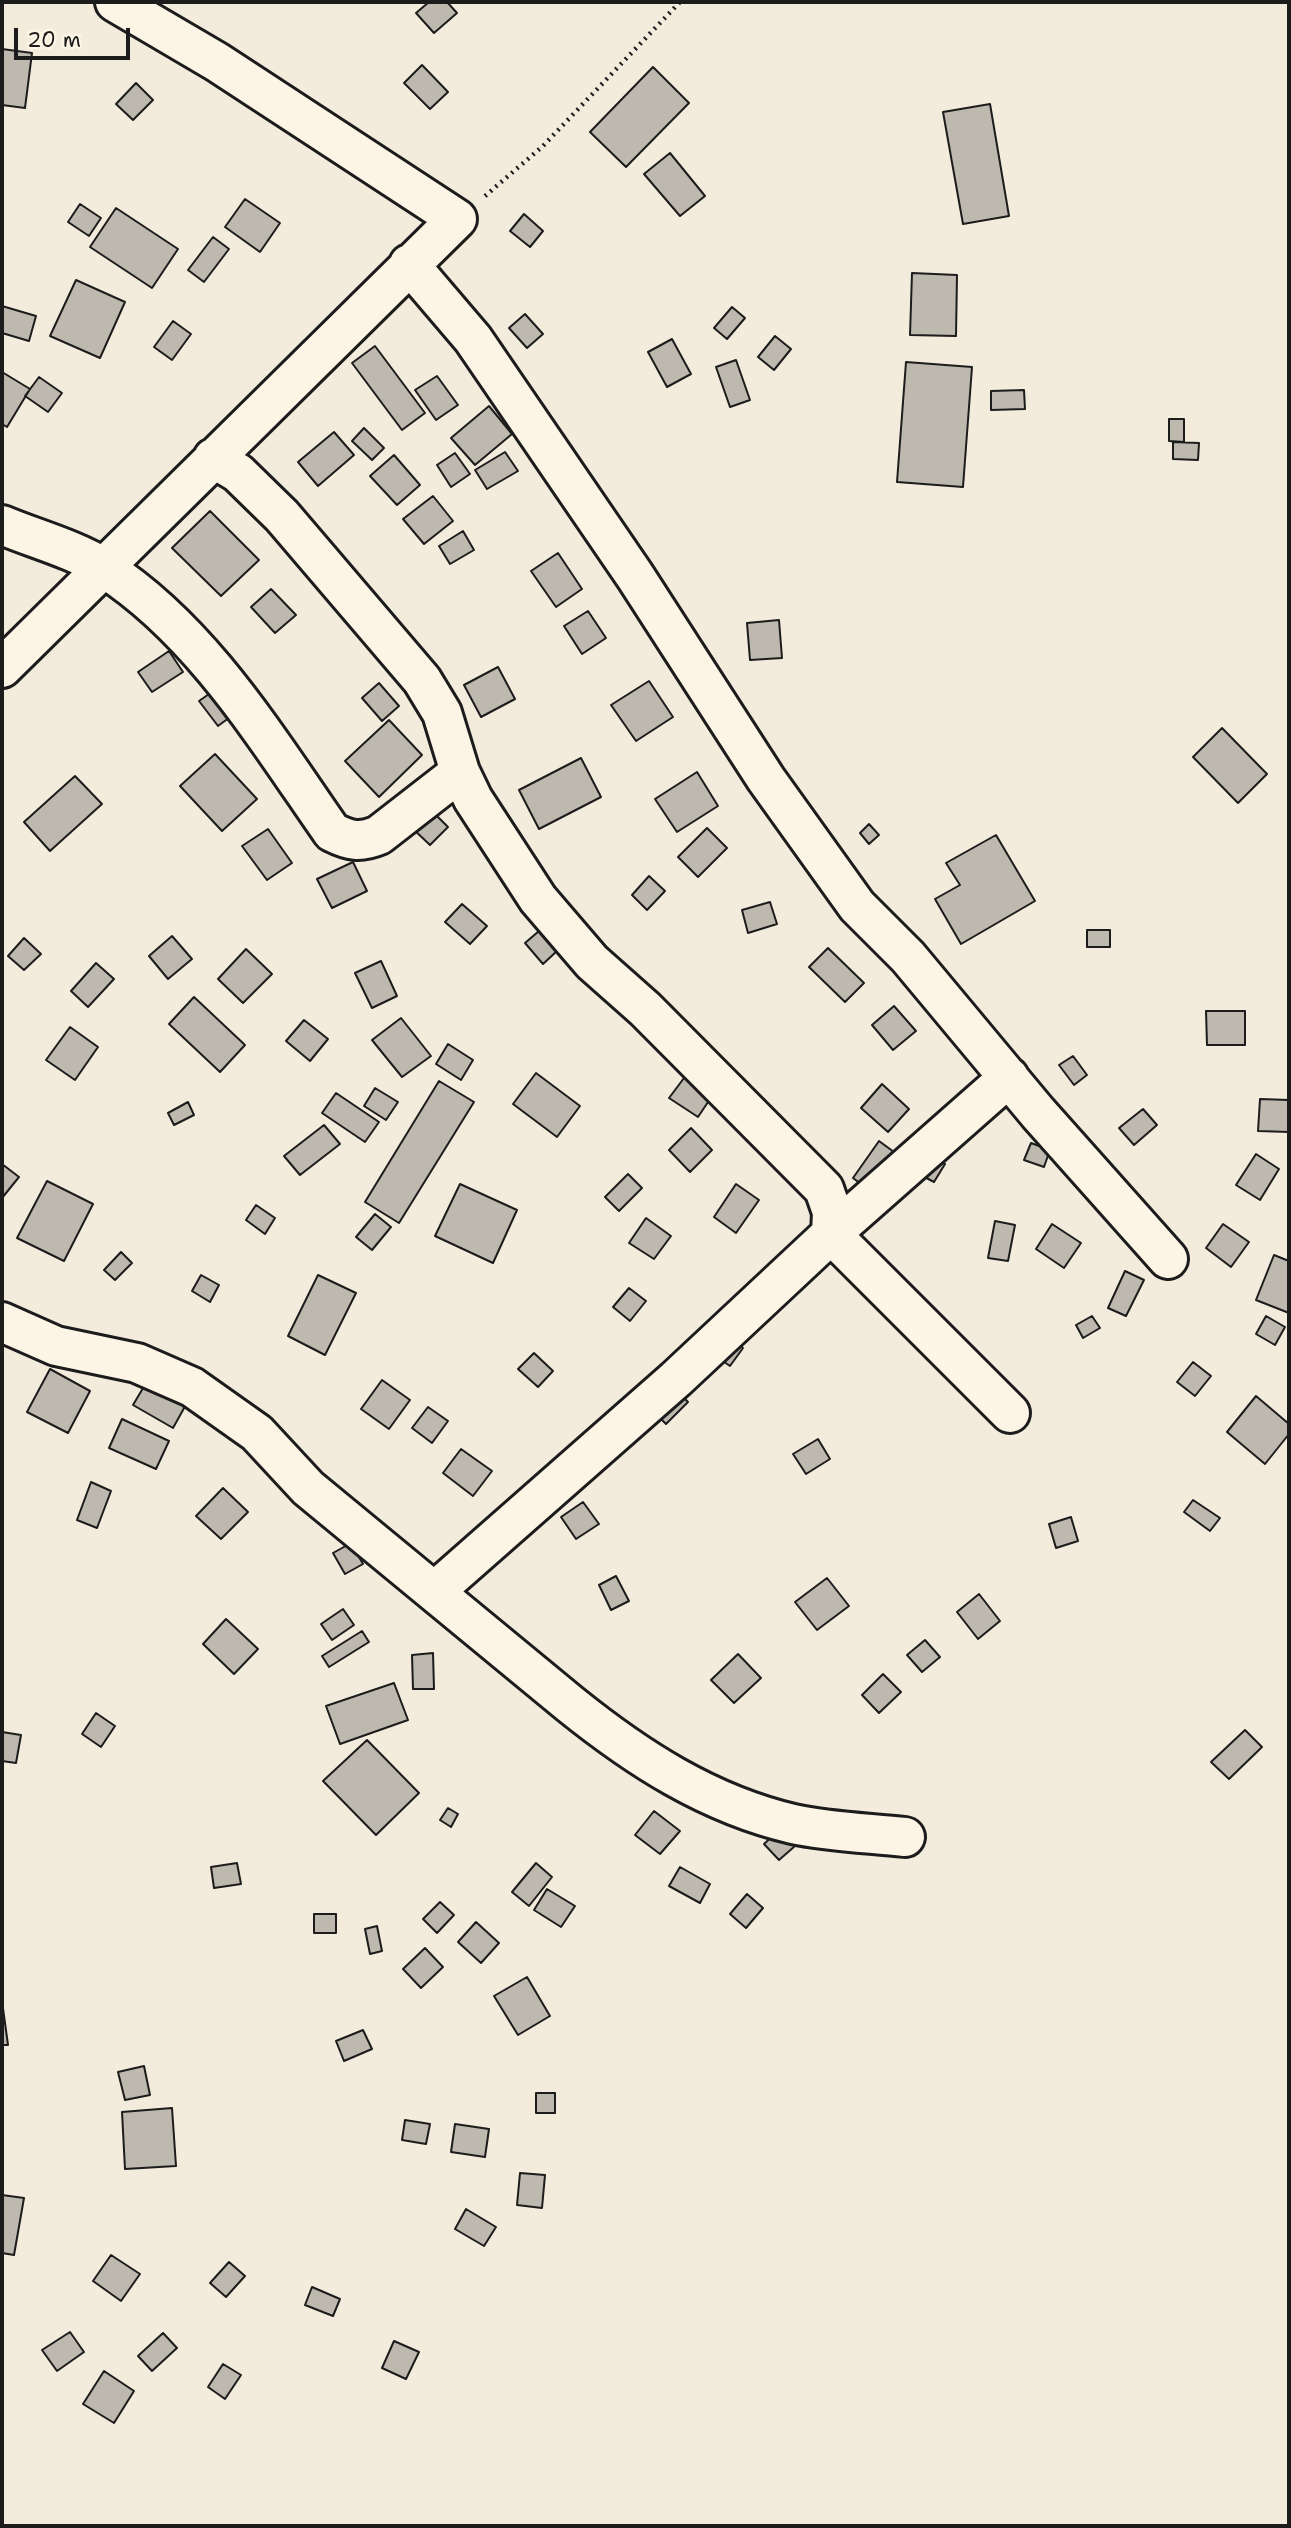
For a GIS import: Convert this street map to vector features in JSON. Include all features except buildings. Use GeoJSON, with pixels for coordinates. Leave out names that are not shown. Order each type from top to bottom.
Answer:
{"type":"FeatureCollection","features":[{"type":"Feature","properties":{"kind":"street"},"geometry":{"type":"LineString","coordinates":[[2,668],[457,219],[238,76],[115,2]]}},
{"type":"Feature","properties":{"kind":"street"},"geometry":{"type":"LineString","coordinates":[[409,264],[473,339],[635,576],[813,849],[857,906],[908,957],[1168,1259]]}},
{"type":"Feature","properties":{"kind":"street"},"geometry":{"type":"LineString","coordinates":[[213,458],[238,473],[282,516],[422,680],[442,713],[460,772],[473,799],[538,899],[592,962],[645,1009],[824,1189],[832,1212],[831,1234],[1010,1413]]}},
{"type":"Feature","properties":{"kind":"street"},"geometry":{"type":"LineString","coordinates":[[2,525],[102,567],[144,597],[190,642],[253,719],[332,832],[350,841],[365,841],[379,835],[460,772]]}},
{"type":"Feature","properties":{"kind":"street"},"geometry":{"type":"LineString","coordinates":[[434,1592],[676,1379],[831,1234],[1009,1077]]}},
{"type":"Feature","properties":{"kind":"street"},"geometry":{"type":"LineString","coordinates":[[2,1322],[56,1346],[137,1363],[192,1387],[257,1433],[308,1488],[611,1737],[667,1774],[726,1804],[795,1824],[905,1837]]}},
{"type":"Feature","properties":{"kind":"path"},"geometry":{"type":"LineString","coordinates":[[457,219],[543,146],[680,2]]}}]}
